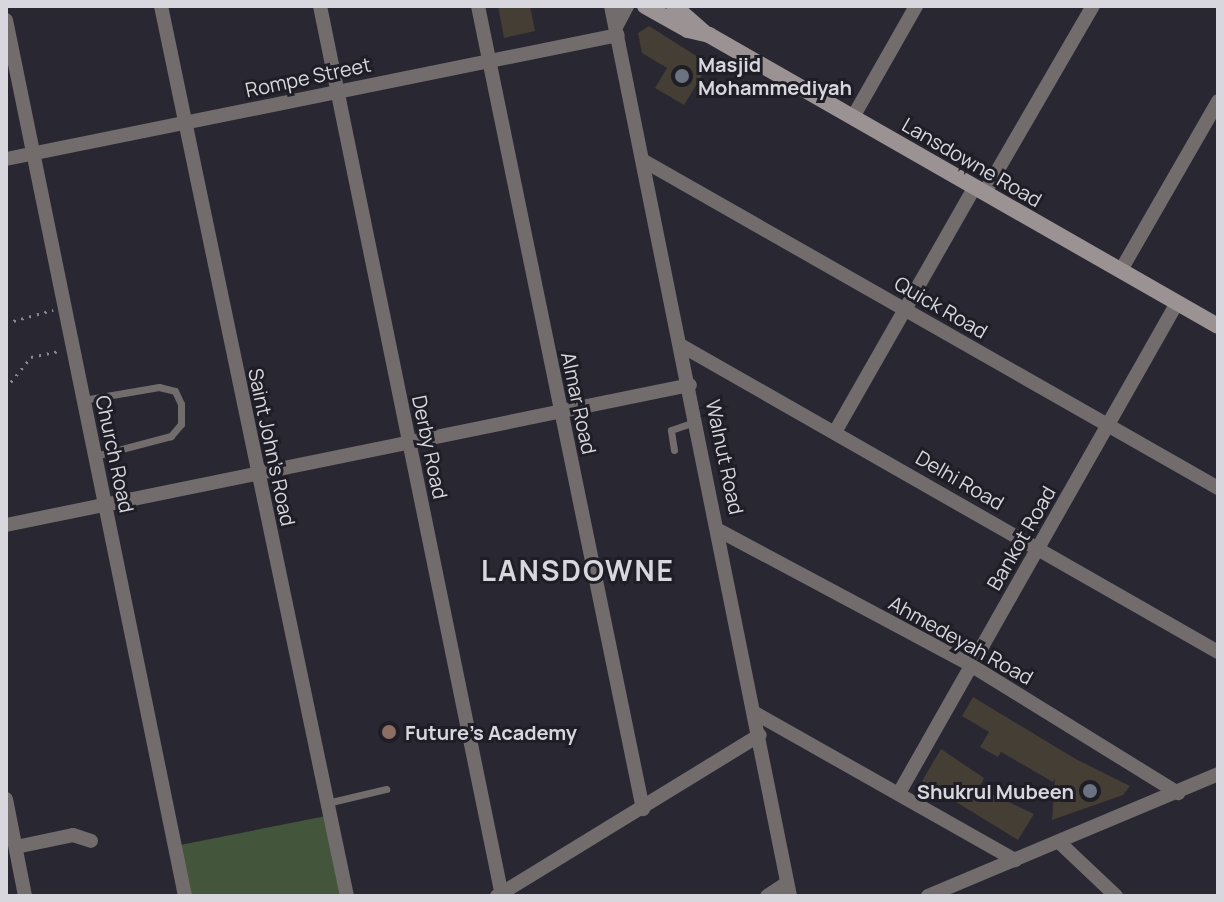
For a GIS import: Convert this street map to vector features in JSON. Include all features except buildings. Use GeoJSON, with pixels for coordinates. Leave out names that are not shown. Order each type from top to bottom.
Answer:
{"type":"FeatureCollection","features":[{"type":"Feature","properties":{"kind":"street","name":"Saint John's Road"},"geometry":{"type":"LineString","coordinates":[[161,6],[324,803],[347,896]]}},
{"type":"Feature","properties":{"kind":"street","name":"Derby Road"},"geometry":{"type":"LineString","coordinates":[[320,6],[500,895]]}},
{"type":"Feature","properties":{"kind":"street","name":"Almar Road"},"geometry":{"type":"LineString","coordinates":[[478,6],[643,809]]}},
{"type":"Feature","properties":{"kind":"street","name":"Walnut Road"},"geometry":{"type":"LineString","coordinates":[[611,6],[720,531],[789,890]]}},
{"type":"Feature","properties":{"kind":"street"},"geometry":{"type":"LineString","coordinates":[[617,31],[627,6]]}},
{"type":"Feature","properties":{"kind":"street","name":"Lansdowne Road"},"geometry":{"type":"LineString","coordinates":[[645,6],[695,18],[705,33],[1218,326]]}},
{"type":"Feature","properties":{"kind":"street"},"geometry":{"type":"LineString","coordinates":[[853,117],[916,6]]}},
{"type":"Feature","properties":{"kind":"street"},"geometry":{"type":"LineString","coordinates":[[835,432],[905,310],[1093,6]]}},
{"type":"Feature","properties":{"kind":"street","name":"Church Road"},"geometry":{"type":"LineString","coordinates":[[6,20],[185,896]]}},
{"type":"Feature","properties":{"kind":"street","name":"Rompe Street"},"geometry":{"type":"LineString","coordinates":[[6,159],[617,31]]}},
{"type":"Feature","properties":{"kind":"street"},"geometry":{"type":"LineString","coordinates":[[1121,270],[1218,101]]}},
{"type":"Feature","properties":{"kind":"street","name":"Quick Road"},"geometry":{"type":"LineString","coordinates":[[644,161],[1218,488]]}},
{"type":"Feature","properties":{"kind":"street","name":"Bankot Road"},"geometry":{"type":"LineString","coordinates":[[899,793],[969,664],[1039,548],[1177,303]]}},
{"type":"Feature","properties":{"kind":"street","name":"Delhi Road"},"geometry":{"type":"LineString","coordinates":[[682,346],[1218,652]]}},
{"type":"Feature","properties":{"kind":"street"},"geometry":{"type":"LineString","coordinates":[[6,525],[690,385]]}},
{"type":"Feature","properties":{"kind":"street","name":"Ahmedeyah Road"},"geometry":{"type":"LineString","coordinates":[[720,531],[969,664],[1178,793]]}},
{"type":"Feature","properties":{"kind":"street"},"geometry":{"type":"LineString","coordinates":[[755,713],[1015,860]]}},
{"type":"Feature","properties":{"kind":"street"},"geometry":{"type":"LineString","coordinates":[[500,895],[760,735]]}},
{"type":"Feature","properties":{"kind":"street"},"geometry":{"type":"LineString","coordinates":[[928,896],[1218,774]]}},
{"type":"Feature","properties":{"kind":"street"},"geometry":{"type":"LineString","coordinates":[[6,799],[25,896]]}},
{"type":"Feature","properties":{"kind":"street"},"geometry":{"type":"LineString","coordinates":[[16,847],[73,835],[91,841]]}},
{"type":"Feature","properties":{"kind":"street"},"geometry":{"type":"LineString","coordinates":[[1060,843],[1116,896]]}},
{"type":"Feature","properties":{"kind":"street"},"geometry":{"type":"LineString","coordinates":[[767,896],[789,890]]}},
{"type":"Feature","properties":{"kind":"lane"},"geometry":{"type":"LineString","coordinates":[[83,400],[159,387],[175,391],[181,404],[181,424],[171,436],[95,456]]}},
{"type":"Feature","properties":{"kind":"lane"},"geometry":{"type":"LineString","coordinates":[[674,450],[671,430],[697,421]]}},
{"type":"Feature","properties":{"kind":"lane"},"geometry":{"type":"LineString","coordinates":[[324,803],[386,789]]}},
{"type":"Feature","properties":{"kind":"path"},"geometry":{"type":"LineString","coordinates":[[6,323],[64,307]]}},
{"type":"Feature","properties":{"kind":"path"},"geometry":{"type":"LineString","coordinates":[[6,388],[31,357],[73,349]]}},
{"type":"Feature","properties":{"kind":"green space"},"geometry":{"type":"Polygon","coordinates":[[[331,815],[347,896],[185,896],[175,846],[331,815]]]}},
{"type":"Feature","properties":{"kind":"place","name":"Masjid Mohammediyah"},"geometry":{"type":"Point","coordinates":[682,76]}},
{"type":"Feature","properties":{"kind":"place","name":"Future's Academy"},"geometry":{"type":"Point","coordinates":[389,732]}},
{"type":"Feature","properties":{"kind":"place","name":"Shukrul Mubeen"},"geometry":{"type":"Point","coordinates":[1090,791]}},
{"type":"Feature","properties":{"kind":"district","name":"LANSDOWNE"},"geometry":{"type":"Point","coordinates":[578,570]}}]}
